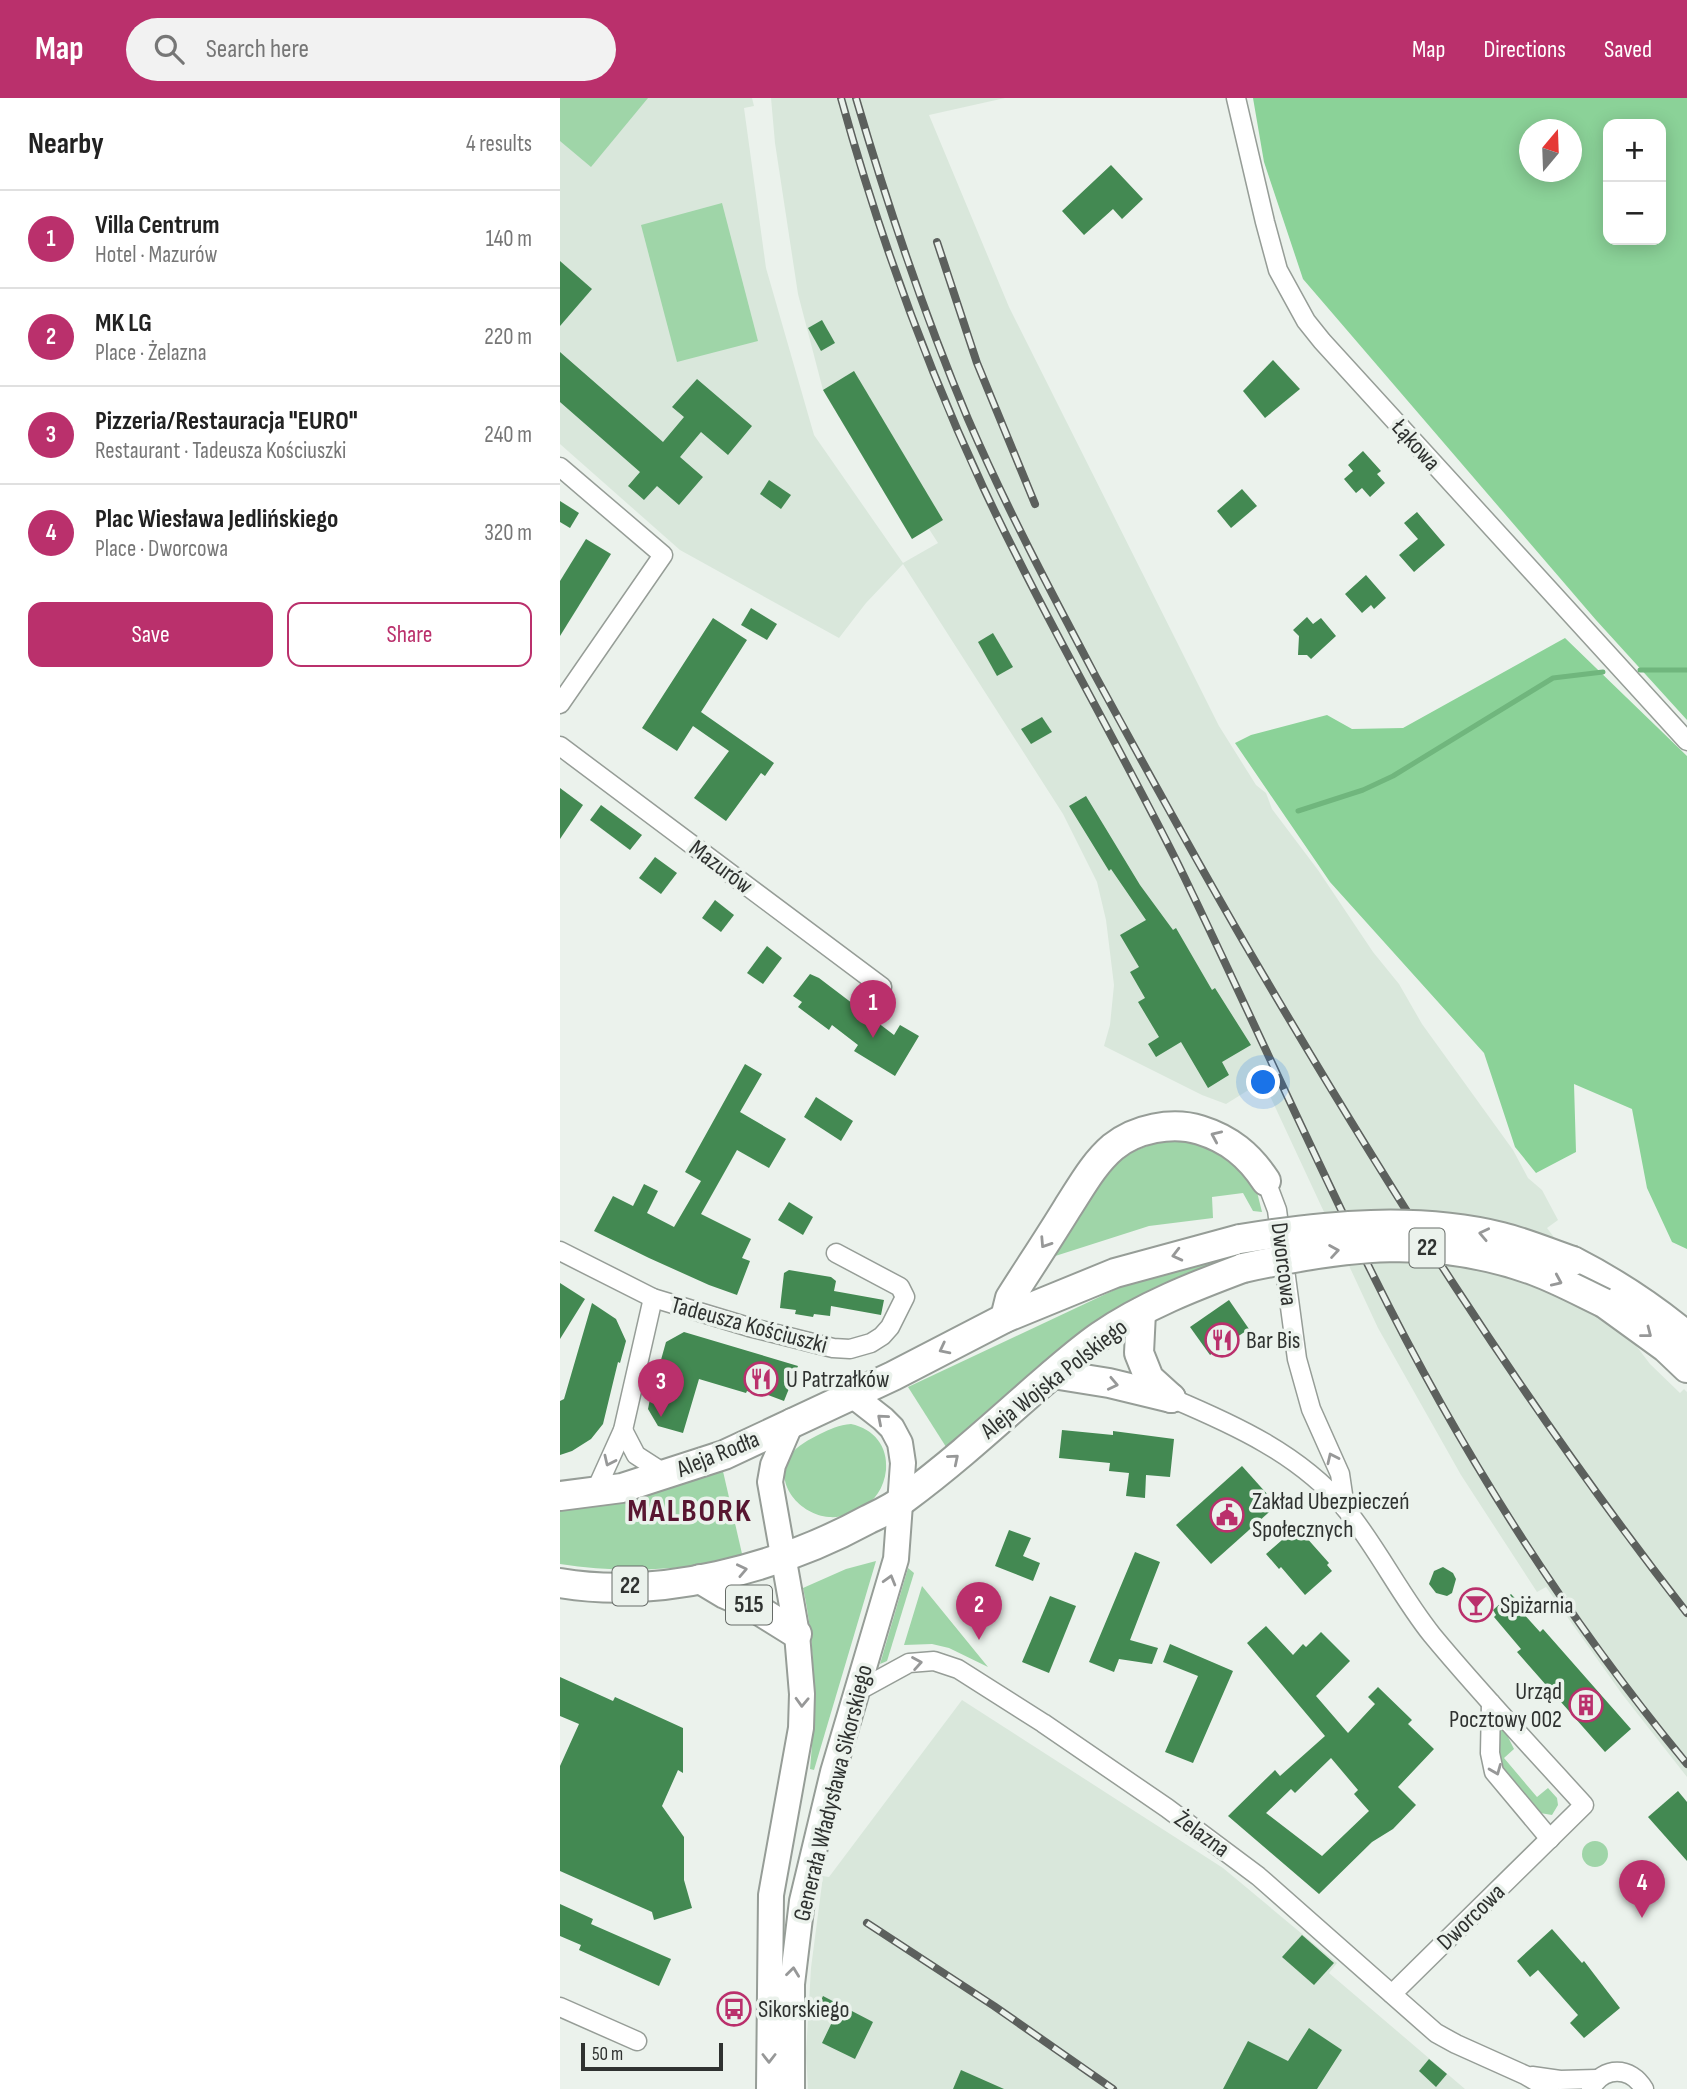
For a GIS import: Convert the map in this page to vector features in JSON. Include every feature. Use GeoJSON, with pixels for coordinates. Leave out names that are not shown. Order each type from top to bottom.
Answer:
{"type":"FeatureCollection","features":[{"type":"Feature","properties":{"kind":"main road"},"geometry":{"type":"LineString","coordinates":[[1005,1318],[1010,1298],[1083,1184],[1102,1158],[1122,1141],[1155,1128],[1194,1128],[1219,1136],[1238,1148],[1254,1163],[1266,1181]]}},
{"type":"Feature","properties":{"kind":"main road","name":"22"},"geometry":{"type":"LineString","coordinates":[[792,1421],[893,1376],[1005,1318],[1115,1273],[1240,1239],[1297,1230],[1358,1226],[1441,1227],[1501,1237],[1573,1261],[1641,1301],[1687,1336]]}},
{"type":"Feature","properties":{"kind":"main road","name":"Aleja Wojska Polskiego"},"geometry":{"type":"LineString","coordinates":[[901,1502],[1100,1336],[1141,1312],[1243,1268],[1346,1249],[1418,1247],[1518,1265],[1604,1303],[1667,1348],[1687,1368]]}},
{"type":"Feature","properties":{"kind":"main road"},"geometry":{"type":"LineString","coordinates":[[1141,1312],[1139,1353],[1149,1378],[1171,1398]]}},
{"type":"Feature","properties":{"kind":"main road"},"geometry":{"type":"LineString","coordinates":[[1054,1374],[1109,1383],[1171,1398]]}},
{"type":"Feature","properties":{"kind":"main road"},"geometry":{"type":"LineString","coordinates":[[851,1394],[892,1428],[900,1443],[903,1463],[901,1502]]}},
{"type":"Feature","properties":{"kind":"main road","name":"Generała Władysława Sikorskiego"},"geometry":{"type":"LineString","coordinates":[[769,2089],[771,1895],[801,1728],[802,1693],[797,1634],[770,1482],[773,1465],[792,1421]]}},
{"type":"Feature","properties":{"kind":"main road","name":"Aleja Rodła"},"geometry":{"type":"LineString","coordinates":[[560,1496],[622,1488],[667,1475],[724,1455],[792,1421]]}},
{"type":"Feature","properties":{"kind":"main road","name":"22"},"geometry":{"type":"LineString","coordinates":[[560,1583],[586,1587],[641,1586],[752,1569],[835,1538],[901,1502]]}},
{"type":"Feature","properties":{"kind":"main road","name":"Generała Władysława Sikorskiego"},"geometry":{"type":"LineString","coordinates":[[792,2089],[792,1984],[802,1901],[833,1772],[896,1559],[901,1502]]}},
{"type":"Feature","properties":{"kind":"main road","name":"515"},"geometry":{"type":"LineString","coordinates":[[700,1579],[724,1594],[752,1606],[797,1634]]}},
{"type":"Feature","properties":{"kind":"street","name":"Łąkowa"},"geometry":{"type":"LineString","coordinates":[[1236,98],[1278,270],[1306,321],[1331,352],[1687,741]]}},
{"type":"Feature","properties":{"kind":"street"},"geometry":{"type":"LineString","coordinates":[[560,467],[663,555],[560,704]]}},
{"type":"Feature","properties":{"kind":"street","name":"Mazurów"},"geometry":{"type":"LineString","coordinates":[[560,746],[882,987]]}},
{"type":"Feature","properties":{"kind":"street","name":"Dworcowa"},"geometry":{"type":"LineString","coordinates":[[1266,1181],[1278,1210],[1297,1360],[1311,1409],[1340,1474],[1345,1508]]}},
{"type":"Feature","properties":{"kind":"street","name":"Tadeusza Kościuszki"},"geometry":{"type":"LineString","coordinates":[[560,1251],[653,1298],[749,1327],[833,1348],[850,1349],[871,1343],[882,1336],[890,1327],[905,1297],[900,1287],[836,1253]]}},
{"type":"Feature","properties":{"kind":"street","name":"Tadeusza Kościuszki"},"geometry":{"type":"LineString","coordinates":[[595,1492],[623,1430],[653,1298]]}},
{"type":"Feature","properties":{"kind":"street","name":"Dworcowa"},"geometry":{"type":"LineString","coordinates":[[1171,1398],[1254,1436],[1318,1481],[1345,1508],[1431,1633],[1584,1805],[1392,1994]]}},
{"type":"Feature","properties":{"kind":"street"},"geometry":{"type":"LineString","coordinates":[[623,1430],[636,1455],[667,1475]]}},
{"type":"Feature","properties":{"kind":"street","name":"Żelazna"},"geometry":{"type":"LineString","coordinates":[[856,1692],[909,1663],[944,1663],[958,1669],[1043,1723],[1167,1808],[1258,1876],[1436,2033],[1549,2089]]}},
{"type":"Feature","properties":{"kind":"street"},"geometry":{"type":"LineString","coordinates":[[1491,1703],[1490,1753],[1494,1772],[1550,1839]]}},
{"type":"Feature","properties":{"kind":"street"},"geometry":{"type":"LineString","coordinates":[[560,2007],[637,2041]]}},
{"type":"Feature","properties":{"kind":"street","name":"Żelazna"},"geometry":{"type":"LineString","coordinates":[[1525,2075],[1594,2084],[1612,2071],[1620,2071],[1634,2077],[1644,2089]]}},
{"type":"Feature","properties":{"kind":"shaded area"},"geometry":{"type":"Polygon","coordinates":[[[560,98],[752,98],[754,106],[744,108],[766,268],[814,435],[903,563],[938,543],[929,529],[912,539],[823,390],[798,294],[775,143],[771,98],[1005,98],[929,115],[1009,307],[1219,726],[1256,785],[1266,793],[1272,809],[1318,870],[1373,952],[1399,984],[1422,1024],[1513,1150],[1528,1178],[1542,1190],[1558,1220],[1547,1228],[1650,1364],[1680,1393],[1684,1389],[1687,1392],[1687,1777],[1622,1694],[1546,1587],[1537,1592],[1461,1475],[1378,1328],[1263,1081],[1226,1104],[1202,1095],[1104,1046],[1110,1025],[1114,985],[1106,920],[1097,882],[1063,814],[903,564],[866,603],[839,638],[680,550],[560,444],[560,98]]]}},
{"type":"Feature","properties":{"kind":"shaded area"},"geometry":{"type":"Polygon","coordinates":[[[962,1700],[1223,1868],[1337,1963],[1329,1973],[1465,2089],[808,2089],[806,2053],[811,1968],[823,1876],[829,1877],[962,1700]]]}},
{"type":"Feature","properties":{"kind":"green space"},"geometry":{"type":"Polygon","coordinates":[[[560,98],[648,98],[591,167],[560,141],[560,98]]]}},
{"type":"Feature","properties":{"kind":"green space"},"geometry":{"type":"Polygon","coordinates":[[[1253,98],[1687,98],[1687,720],[1596,620],[1303,279],[1264,162],[1253,98]]]}},
{"type":"Feature","properties":{"kind":"green space"},"geometry":{"type":"Polygon","coordinates":[[[722,203],[758,341],[677,362],[641,225],[722,203]]]}},
{"type":"Feature","properties":{"kind":"green space"},"geometry":{"type":"Polygon","coordinates":[[[1565,638],[1687,756],[1687,1249],[1672,1242],[1647,1188],[1632,1109],[1574,1084],[1576,1152],[1536,1173],[1515,1147],[1484,1053],[1330,882],[1235,743],[1251,735],[1327,715],[1352,729],[1403,728],[1565,638]]]}},
{"type":"Feature","properties":{"kind":"green space"},"geometry":{"type":"Polygon","coordinates":[[[1177,1139],[1196,1142],[1225,1155],[1255,1184],[1262,1212],[1253,1211],[1243,1193],[1212,1197],[1213,1218],[1149,1226],[1049,1258],[1082,1204],[1113,1167],[1137,1150],[1177,1139]]]}},
{"type":"Feature","properties":{"kind":"green space"},"geometry":{"type":"Polygon","coordinates":[[[1229,1252],[1231,1261],[948,1450],[908,1387],[1127,1284],[1229,1252]]]}},
{"type":"Feature","properties":{"kind":"green space"},"geometry":{"type":"Polygon","coordinates":[[[851,1424],[873,1434],[882,1446],[886,1470],[881,1488],[870,1502],[849,1514],[829,1517],[809,1511],[792,1496],[787,1487],[785,1467],[790,1456],[816,1436],[851,1424]]]}},
{"type":"Feature","properties":{"kind":"green space"},"geometry":{"type":"Polygon","coordinates":[[[722,1467],[743,1558],[697,1565],[629,1570],[560,1564],[560,1509],[722,1467]]]}},
{"type":"Feature","properties":{"kind":"green space"},"geometry":{"type":"Polygon","coordinates":[[[876,1561],[814,1770],[810,1769],[814,1678],[803,1588],[846,1569],[876,1561]]]}},
{"type":"Feature","properties":{"kind":"green space"},"geometry":{"type":"Polygon","coordinates":[[[908,1568],[914,1573],[887,1661],[880,1664],[908,1568]]]}},
{"type":"Feature","properties":{"kind":"green space"},"geometry":{"type":"Polygon","coordinates":[[[922,1586],[988,1667],[949,1648],[932,1644],[904,1645],[922,1586]]]}},
{"type":"Feature","properties":{"kind":"green space"},"geometry":{"type":"Polygon","coordinates":[[[1499,1723],[1514,1749],[1504,1758],[1537,1797],[1548,1788],[1557,1798],[1558,1805],[1552,1815],[1540,1813],[1498,1763],[1499,1723]]]}},
{"type":"Feature","properties":{"kind":"green space"},"geometry":{"type":"Polygon","coordinates":[[[1595,1841],[1604,1845],[1608,1854],[1604,1863],[1595,1867],[1586,1863],[1582,1854],[1586,1845],[1595,1841]]]}},
{"type":"Feature","properties":{"kind":"building"},"geometry":{"type":"Polygon","coordinates":[[[1111,165],[1143,199],[1122,219],[1113,209],[1084,235],[1062,211],[1111,165]]]}},
{"type":"Feature","properties":{"kind":"building"},"geometry":{"type":"Polygon","coordinates":[[[560,261],[592,289],[560,326],[560,261]]]}},
{"type":"Feature","properties":{"kind":"building"},"geometry":{"type":"Polygon","coordinates":[[[822,320],[835,343],[821,351],[808,328],[822,320]]]}},
{"type":"Feature","properties":{"kind":"building"},"geometry":{"type":"Polygon","coordinates":[[[560,352],[663,442],[684,417],[672,407],[697,379],[752,426],[728,455],[701,432],[680,457],[703,477],[679,505],[657,486],[644,500],[628,486],[640,472],[560,402],[560,352]]]}},
{"type":"Feature","properties":{"kind":"building"},"geometry":{"type":"Polygon","coordinates":[[[1273,360],[1300,389],[1265,418],[1243,391],[1273,360]]]}},
{"type":"Feature","properties":{"kind":"building"},"geometry":{"type":"Polygon","coordinates":[[[854,371],[943,520],[912,539],[823,390],[854,371]]]}},
{"type":"Feature","properties":{"kind":"building"},"geometry":{"type":"Polygon","coordinates":[[[1363,451],[1381,471],[1377,474],[1385,483],[1370,497],[1362,488],[1356,493],[1344,479],[1353,471],[1348,465],[1363,451]]]}},
{"type":"Feature","properties":{"kind":"building"},"geometry":{"type":"Polygon","coordinates":[[[769,480],[791,495],[781,509],[760,494],[769,480]]]}},
{"type":"Feature","properties":{"kind":"building"},"geometry":{"type":"Polygon","coordinates":[[[1242,489],[1257,506],[1231,528],[1217,511],[1242,489]]]}},
{"type":"Feature","properties":{"kind":"building"},"geometry":{"type":"Polygon","coordinates":[[[560,501],[579,513],[570,528],[560,522],[560,501]]]}},
{"type":"Feature","properties":{"kind":"building"},"geometry":{"type":"Polygon","coordinates":[[[1417,512],[1445,545],[1414,572],[1399,555],[1418,539],[1404,523],[1417,512]]]}},
{"type":"Feature","properties":{"kind":"building"},"geometry":{"type":"Polygon","coordinates":[[[586,539],[611,554],[560,636],[560,581],[586,539]]]}},
{"type":"Feature","properties":{"kind":"building"},"geometry":{"type":"Polygon","coordinates":[[[1366,575],[1386,598],[1374,609],[1371,605],[1362,613],[1345,594],[1366,575]]]}},
{"type":"Feature","properties":{"kind":"building"},"geometry":{"type":"Polygon","coordinates":[[[751,608],[777,624],[767,640],[741,625],[751,608]]]}},
{"type":"Feature","properties":{"kind":"building"},"geometry":{"type":"Polygon","coordinates":[[[1307,617],[1313,624],[1321,618],[1336,636],[1311,659],[1307,655],[1298,655],[1299,636],[1293,630],[1307,617]]]}},
{"type":"Feature","properties":{"kind":"building"},"geometry":{"type":"Polygon","coordinates":[[[713,618],[747,640],[701,712],[774,763],[765,776],[761,773],[726,821],[694,798],[729,751],[693,726],[677,751],[642,728],[713,618]]]}},
{"type":"Feature","properties":{"kind":"building"},"geometry":{"type":"Polygon","coordinates":[[[993,633],[1013,667],[997,676],[978,642],[993,633]]]}},
{"type":"Feature","properties":{"kind":"building"},"geometry":{"type":"Polygon","coordinates":[[[1042,717],[1052,732],[1031,744],[1021,729],[1042,717]]]}},
{"type":"Feature","properties":{"kind":"building"},"geometry":{"type":"Polygon","coordinates":[[[560,788],[583,805],[560,839],[560,788]]]}},
{"type":"Feature","properties":{"kind":"building"},"geometry":{"type":"Polygon","coordinates":[[[1086,796],[1140,885],[1173,930],[1176,928],[1212,990],[1215,988],[1251,1045],[1222,1062],[1229,1075],[1208,1088],[1181,1042],[1156,1057],[1148,1044],[1159,1037],[1138,1002],[1145,998],[1130,972],[1139,967],[1120,935],[1146,920],[1111,869],[1109,871],[1069,806],[1086,796]]]}},
{"type":"Feature","properties":{"kind":"building"},"geometry":{"type":"Polygon","coordinates":[[[601,805],[642,835],[630,850],[590,820],[601,805]]]}},
{"type":"Feature","properties":{"kind":"building"},"geometry":{"type":"Polygon","coordinates":[[[655,857],[677,873],[661,894],[639,878],[655,857]]]}},
{"type":"Feature","properties":{"kind":"building"},"geometry":{"type":"Polygon","coordinates":[[[715,900],[734,915],[721,932],[702,918],[715,900]]]}},
{"type":"Feature","properties":{"kind":"building"},"geometry":{"type":"Polygon","coordinates":[[[767,946],[782,958],[763,984],[747,973],[767,946]]]}},
{"type":"Feature","properties":{"kind":"building"},"geometry":{"type":"Polygon","coordinates":[[[810,974],[894,1035],[900,1025],[919,1036],[895,1076],[854,1051],[858,1045],[832,1025],[829,1030],[798,1007],[802,1002],[793,996],[810,974]]]}},
{"type":"Feature","properties":{"kind":"building"},"geometry":{"type":"Polygon","coordinates":[[[745,1064],[762,1074],[740,1112],[786,1139],[769,1168],[737,1150],[701,1214],[751,1239],[742,1258],[750,1261],[737,1295],[709,1285],[594,1231],[613,1196],[633,1206],[644,1184],[658,1191],[647,1213],[674,1227],[701,1181],[685,1172],[745,1064]]]}},
{"type":"Feature","properties":{"kind":"building"},"geometry":{"type":"Polygon","coordinates":[[[816,1097],[853,1121],[841,1141],[804,1117],[816,1097]]]}},
{"type":"Feature","properties":{"kind":"building"},"geometry":{"type":"Polygon","coordinates":[[[789,1202],[813,1217],[803,1235],[778,1220],[789,1202]]]}},
{"type":"Feature","properties":{"kind":"building"},"geometry":{"type":"Polygon","coordinates":[[[789,1270],[831,1277],[836,1281],[834,1291],[884,1300],[881,1315],[831,1306],[830,1316],[814,1314],[813,1317],[795,1314],[796,1310],[780,1308],[784,1273],[789,1270]]]}},
{"type":"Feature","properties":{"kind":"building"},"geometry":{"type":"Polygon","coordinates":[[[560,1283],[585,1299],[560,1339],[560,1283]]]}},
{"type":"Feature","properties":{"kind":"building"},"geometry":{"type":"Polygon","coordinates":[[[1229,1300],[1249,1329],[1210,1355],[1190,1327],[1229,1300]]]}},
{"type":"Feature","properties":{"kind":"building"},"geometry":{"type":"Polygon","coordinates":[[[592,1303],[616,1319],[626,1341],[620,1363],[618,1362],[603,1424],[591,1439],[560,1455],[560,1401],[564,1399],[592,1303]]]}},
{"type":"Feature","properties":{"kind":"building"},"geometry":{"type":"Polygon","coordinates":[[[684,1332],[798,1366],[784,1401],[760,1392],[759,1395],[747,1391],[746,1393],[699,1379],[683,1433],[658,1426],[648,1409],[650,1399],[666,1342],[684,1332]]]}},
{"type":"Feature","properties":{"kind":"building"},"geometry":{"type":"Polygon","coordinates":[[[1062,1430],[1113,1435],[1113,1431],[1174,1439],[1170,1477],[1146,1475],[1145,1498],[1126,1496],[1129,1473],[1109,1471],[1110,1463],[1059,1458],[1062,1430]]]}},
{"type":"Feature","properties":{"kind":"building","name":"Zakład Ubezpieczeń Społecznych"},"geometry":{"type":"Polygon","coordinates":[[[1242,1466],[1277,1505],[1211,1564],[1176,1525],[1242,1466]]]}},
{"type":"Feature","properties":{"kind":"building"},"geometry":{"type":"Polygon","coordinates":[[[1297,1527],[1329,1563],[1327,1565],[1332,1571],[1305,1595],[1266,1554],[1297,1527]]]}},
{"type":"Feature","properties":{"kind":"building"},"geometry":{"type":"Polygon","coordinates":[[[1009,1530],[1031,1538],[1023,1556],[1040,1563],[1033,1581],[995,1566],[1009,1530]]]}},
{"type":"Feature","properties":{"kind":"building"},"geometry":{"type":"Polygon","coordinates":[[[1135,1552],[1160,1562],[1130,1640],[1158,1648],[1152,1664],[1119,1659],[1114,1672],[1089,1662],[1135,1552]]]}},
{"type":"Feature","properties":{"kind":"building"},"geometry":{"type":"Polygon","coordinates":[[[1443,1567],[1453,1573],[1456,1579],[1452,1593],[1447,1596],[1436,1593],[1429,1584],[1434,1571],[1443,1567]]]}},
{"type":"Feature","properties":{"kind":"building","name":"Urząd Pocztowy 002"},"geometry":{"type":"Polygon","coordinates":[[[1511,1594],[1524,1608],[1521,1611],[1540,1632],[1543,1629],[1631,1729],[1605,1752],[1517,1652],[1521,1649],[1494,1617],[1496,1615],[1493,1610],[1511,1594]]]}},
{"type":"Feature","properties":{"kind":"building"},"geometry":{"type":"Polygon","coordinates":[[[1050,1596],[1076,1606],[1049,1673],[1022,1662],[1050,1596]]]}},
{"type":"Feature","properties":{"kind":"building"},"geometry":{"type":"Polygon","coordinates":[[[1266,1626],[1293,1655],[1303,1644],[1306,1647],[1321,1632],[1350,1661],[1316,1696],[1348,1733],[1375,1704],[1368,1697],[1378,1687],[1412,1720],[1408,1724],[1434,1749],[1398,1787],[1416,1805],[1393,1829],[1372,1842],[1319,1894],[1228,1816],[1275,1770],[1280,1776],[1325,1736],[1247,1643],[1266,1626]],[[1331,1758],[1295,1793],[1291,1789],[1266,1813],[1322,1856],[1369,1811],[1354,1794],[1358,1790],[1331,1758]]]}},
{"type":"Feature","properties":{"kind":"building"},"geometry":{"type":"Polygon","coordinates":[[[1170,1644],[1233,1671],[1193,1763],[1165,1752],[1198,1676],[1163,1662],[1170,1644]]]}},
{"type":"Feature","properties":{"kind":"building"},"geometry":{"type":"Polygon","coordinates":[[[560,1677],[613,1701],[615,1697],[683,1728],[683,1773],[678,1770],[662,1806],[684,1837],[684,1880],[692,1908],[654,1920],[652,1912],[560,1871],[560,1766],[579,1724],[560,1716],[560,1677]]]}},
{"type":"Feature","properties":{"kind":"building"},"geometry":{"type":"Polygon","coordinates":[[[1678,1791],[1687,1802],[1687,1861],[1648,1817],[1678,1791]]]}},
{"type":"Feature","properties":{"kind":"building"},"geometry":{"type":"Polygon","coordinates":[[[560,1904],[593,1919],[591,1924],[671,1959],[659,1986],[579,1950],[581,1945],[560,1936],[560,1904]]]}},
{"type":"Feature","properties":{"kind":"building"},"geometry":{"type":"Polygon","coordinates":[[[1552,1929],[1582,1963],[1584,1961],[1620,2008],[1584,2038],[1570,2023],[1578,2015],[1538,1970],[1530,1977],[1517,1961],[1552,1929]]]}},
{"type":"Feature","properties":{"kind":"building"},"geometry":{"type":"Polygon","coordinates":[[[1302,1935],[1334,1963],[1314,1985],[1282,1957],[1302,1935]]]}},
{"type":"Feature","properties":{"kind":"building"},"geometry":{"type":"Polygon","coordinates":[[[823,1996],[873,2022],[855,2059],[822,2043],[833,2020],[816,2011],[823,1996]]]}},
{"type":"Feature","properties":{"kind":"building"},"geometry":{"type":"Polygon","coordinates":[[[1309,2028],[1342,2050],[1317,2089],[1223,2089],[1248,2041],[1288,2061],[1309,2028]]]}},
{"type":"Feature","properties":{"kind":"building"},"geometry":{"type":"Polygon","coordinates":[[[1429,2059],[1447,2074],[1436,2087],[1419,2071],[1429,2059]]]}},
{"type":"Feature","properties":{"kind":"building"},"geometry":{"type":"Polygon","coordinates":[[[961,2070],[1004,2089],[953,2089],[961,2070]]]}},
{"type":"Feature","properties":{"kind":"waterway"},"geometry":{"type":"LineString","coordinates":[[1640,670],[1687,670]]}},
{"type":"Feature","properties":{"kind":"waterway"},"geometry":{"type":"LineString","coordinates":[[1298,811],[1363,790],[1393,776],[1553,678],[1603,672]]}},
{"type":"Feature","properties":{"kind":"railway"},"geometry":{"type":"LineString","coordinates":[[841,98],[904,296],[983,487],[1178,864],[1405,1338],[1515,1528],[1598,1648],[1687,1764]]}},
{"type":"Feature","properties":{"kind":"railway"},"geometry":{"type":"LineString","coordinates":[[856,98],[908,260],[968,419],[1029,549],[1188,845],[1348,1116],[1455,1286],[1567,1452],[1687,1613]]}},
{"type":"Feature","properties":{"kind":"railway"},"geometry":{"type":"LineString","coordinates":[[937,242],[977,363],[1035,504]]}},
{"type":"Feature","properties":{"kind":"railway"},"geometry":{"type":"LineString","coordinates":[[867,1923],[994,2006],[1113,2089]]}},
{"type":"Feature","properties":{"kind":"place","name":"Villa Centrum"},"geometry":{"type":"Point","coordinates":[873,1038]}},
{"type":"Feature","properties":{"kind":"place","name":"Bar Bis"},"geometry":{"type":"Point","coordinates":[1222,1340]}},
{"type":"Feature","properties":{"kind":"place","name":"U Patrzałków"},"geometry":{"type":"Point","coordinates":[761,1379]}},
{"type":"Feature","properties":{"kind":"place","name":"Pizzeria/Restauracja \"EURO\""},"geometry":{"type":"Point","coordinates":[661,1417]}},
{"type":"Feature","properties":{"kind":"place","name":"Zakład Ubezpieczeń Społecznych"},"geometry":{"type":"Point","coordinates":[1227,1515]}},
{"type":"Feature","properties":{"kind":"place","name":"Spiżarnia"},"geometry":{"type":"Point","coordinates":[1476,1605]}},
{"type":"Feature","properties":{"kind":"place","name":"MK LG"},"geometry":{"type":"Point","coordinates":[979,1640]}},
{"type":"Feature","properties":{"kind":"place","name":"Urząd Pocztowy 002"},"geometry":{"type":"Point","coordinates":[1586,1705]}},
{"type":"Feature","properties":{"kind":"place","name":"Plac Wiesława Jedlińskiego"},"geometry":{"type":"Point","coordinates":[1642,1918]}},
{"type":"Feature","properties":{"kind":"place","name":"Sikorskiego"},"geometry":{"type":"Point","coordinates":[734,2009]}},
{"type":"Feature","properties":{"kind":"district","name":"MALBORK"},"geometry":{"type":"Point","coordinates":[690,1511]}}]}
